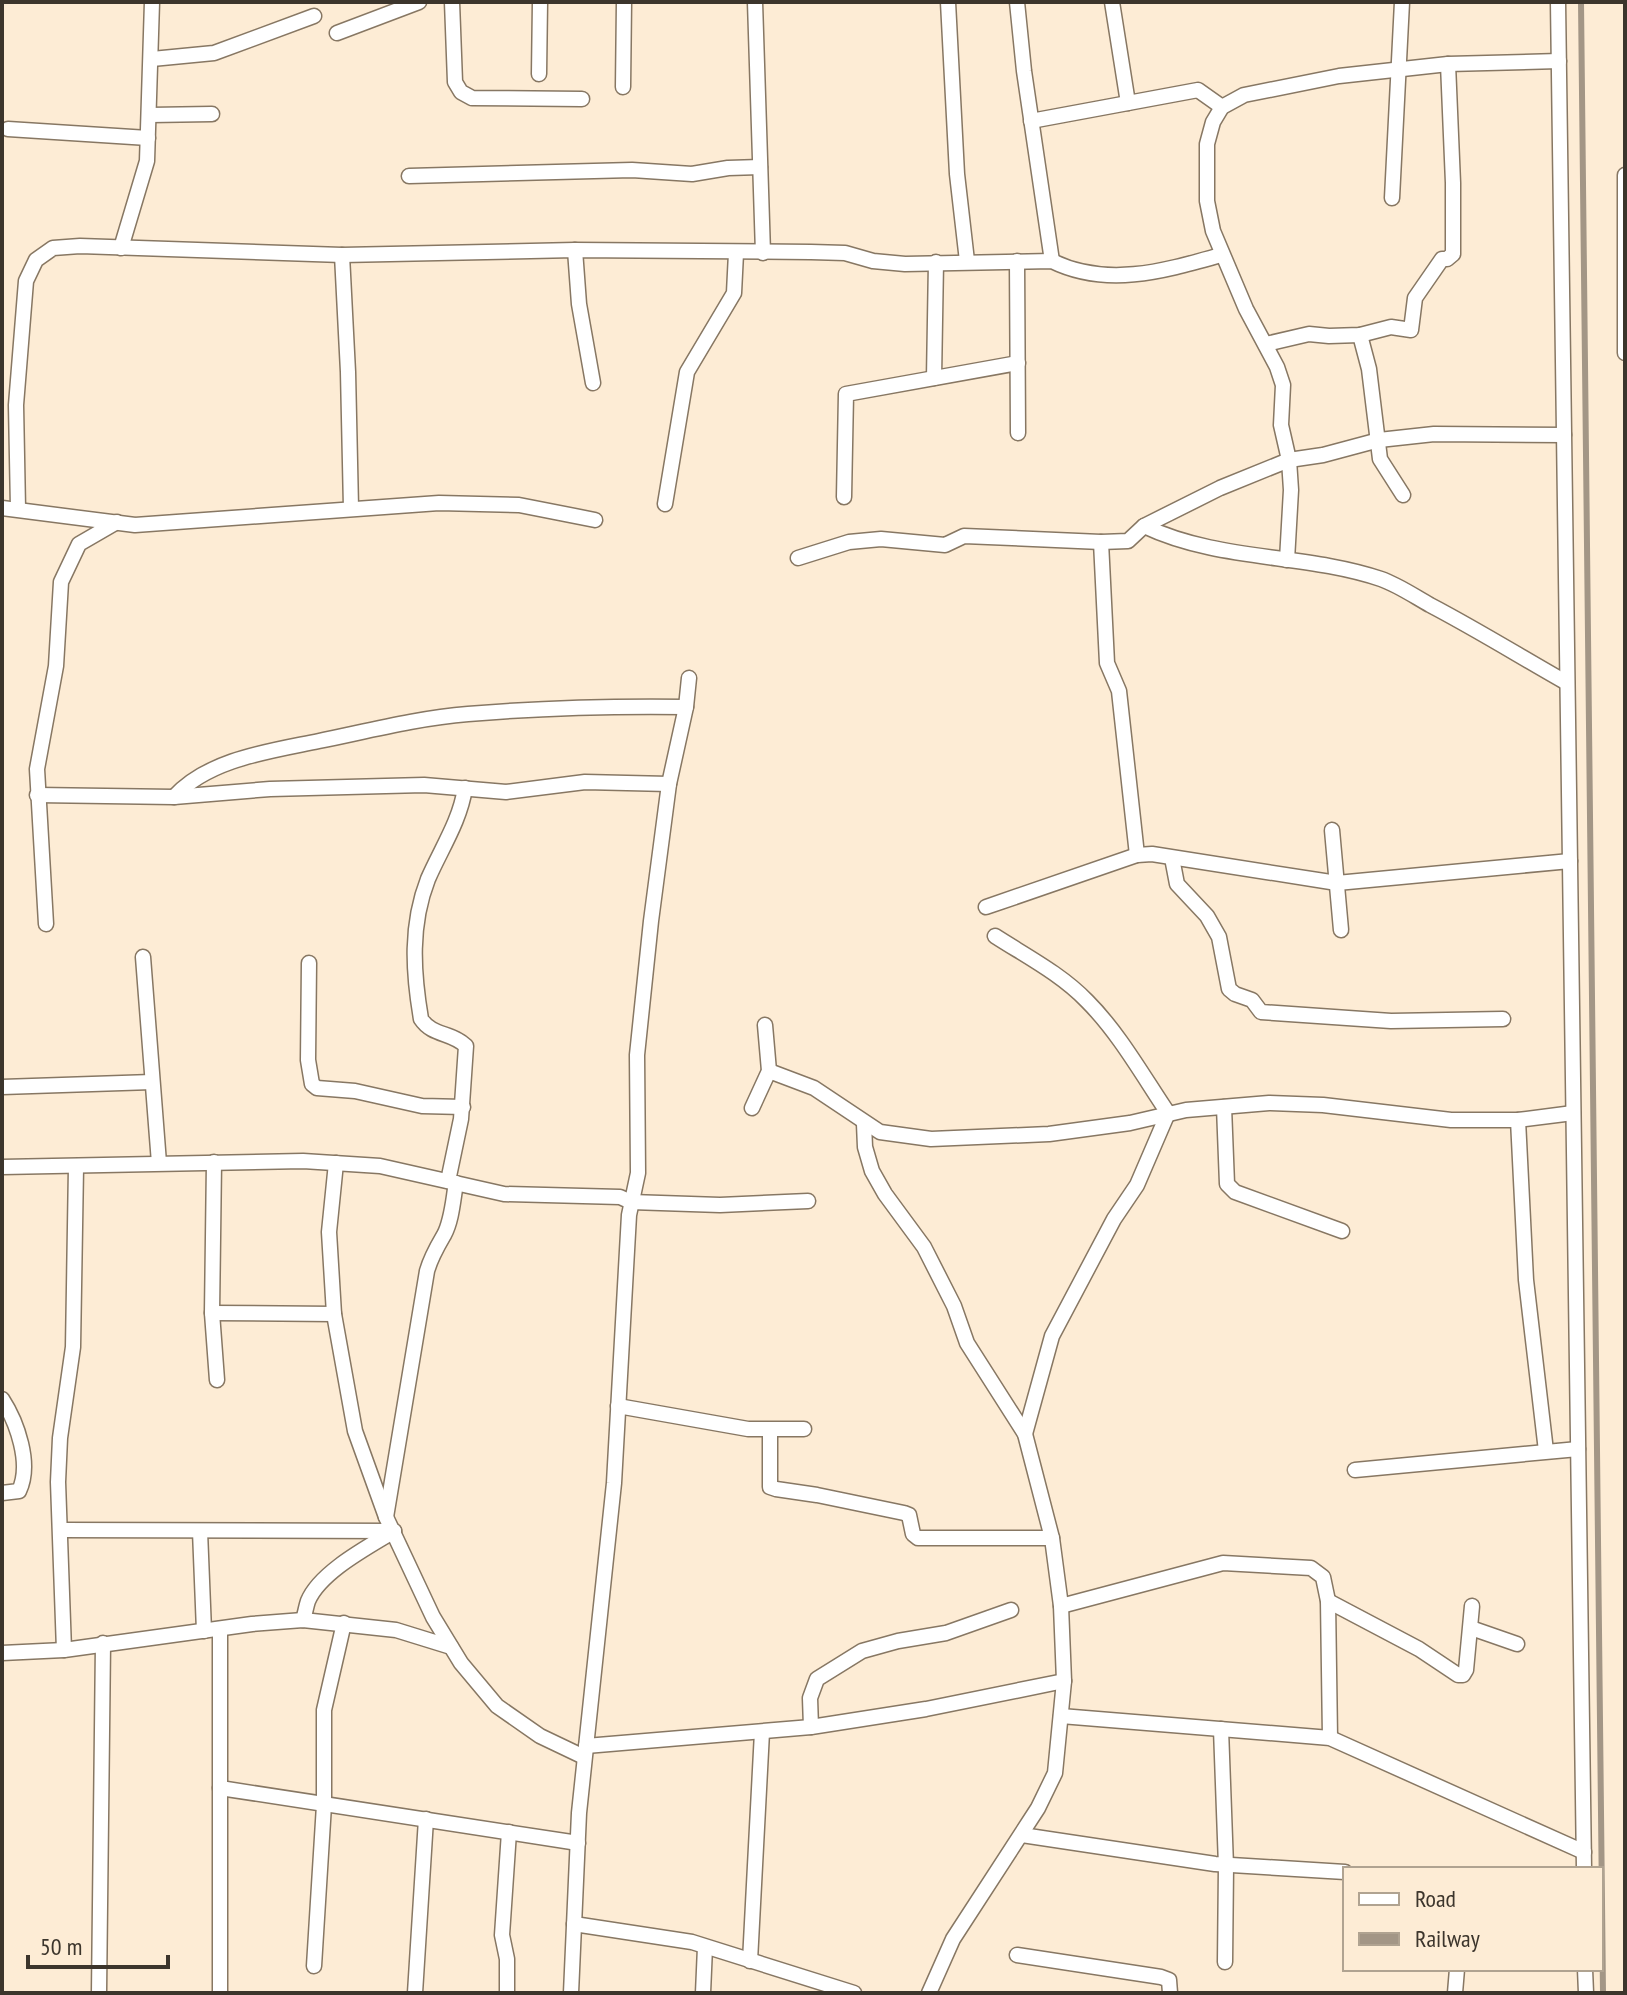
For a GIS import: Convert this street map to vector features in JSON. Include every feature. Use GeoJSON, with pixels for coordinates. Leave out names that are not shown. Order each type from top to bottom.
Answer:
{"type":"FeatureCollection","features":[{"type":"Feature","properties":{"kind":"street"},"geometry":{"type":"LineString","coordinates":[[121,248],[147,161],[152,2]]}},
{"type":"Feature","properties":{"kind":"street"},"geometry":{"type":"LineString","coordinates":[[337,33],[419,2]]}},
{"type":"Feature","properties":{"kind":"street"},"geometry":{"type":"LineString","coordinates":[[452,2],[455,82],[461,92],[472,98],[582,99]]}},
{"type":"Feature","properties":{"kind":"street"},"geometry":{"type":"LineString","coordinates":[[539,74],[540,2]]}},
{"type":"Feature","properties":{"kind":"street"},"geometry":{"type":"LineString","coordinates":[[623,87],[624,2]]}},
{"type":"Feature","properties":{"kind":"street"},"geometry":{"type":"LineString","coordinates":[[755,2],[763,253]]}},
{"type":"Feature","properties":{"kind":"street"},"geometry":{"type":"LineString","coordinates":[[948,2],[957,174],[967,261]]}},
{"type":"Feature","properties":{"kind":"street"},"geometry":{"type":"LineString","coordinates":[[1017,2],[1052,261]]}},
{"type":"Feature","properties":{"kind":"street"},"geometry":{"type":"LineString","coordinates":[[1112,2],[1128,103]]}},
{"type":"Feature","properties":{"kind":"street"},"geometry":{"type":"LineString","coordinates":[[1392,198],[1402,2]]}},
{"type":"Feature","properties":{"kind":"street"},"geometry":{"type":"LineString","coordinates":[[1558,2],[1584,1867]]}},
{"type":"Feature","properties":{"kind":"street"},"geometry":{"type":"LineString","coordinates":[[152,59],[214,53],[314,16]]}},
{"type":"Feature","properties":{"kind":"street"},"geometry":{"type":"LineString","coordinates":[[1287,560],[1291,524],[1289,460],[1281,425],[1283,385],[1221,255],[1213,231],[1207,187],[1207,144],[1213,122],[1222,107],[1244,95],[1339,76],[1448,64],[1559,61]]}},
{"type":"Feature","properties":{"kind":"street"},"geometry":{"type":"LineString","coordinates":[[1266,344],[1309,334],[1360,335],[1391,327],[1411,330],[1415,298],[1442,259],[1453,254],[1448,64]]}},
{"type":"Feature","properties":{"kind":"street"},"geometry":{"type":"LineString","coordinates":[[1031,121],[1198,90],[1222,107]]}},
{"type":"Feature","properties":{"kind":"street"},"geometry":{"type":"LineString","coordinates":[[150,115],[212,114]]}},
{"type":"Feature","properties":{"kind":"street"},"geometry":{"type":"LineString","coordinates":[[8,129],[148,138]]}},
{"type":"Feature","properties":{"kind":"street"},"geometry":{"type":"LineString","coordinates":[[409,176],[632,170],[692,174],[760,167]]}},
{"type":"Feature","properties":{"kind":"street"},"geometry":{"type":"LineString","coordinates":[[1625,175],[1625,353]]}},
{"type":"Feature","properties":{"kind":"street"},"geometry":{"type":"LineString","coordinates":[[18,509],[16,405],[26,281],[36,260],[53,248],[342,255],[575,250],[845,253],[873,261],[905,264],[1052,261],[1068,269],[1096,276],[1146,273],[1221,255]]}},
{"type":"Feature","properties":{"kind":"street"},"geometry":{"type":"LineString","coordinates":[[575,250],[579,304],[593,383]]}},
{"type":"Feature","properties":{"kind":"street"},"geometry":{"type":"LineString","coordinates":[[665,504],[687,372],[734,293],[736,253]]}},
{"type":"Feature","properties":{"kind":"street"},"geometry":{"type":"LineString","coordinates":[[342,255],[351,508]]}},
{"type":"Feature","properties":{"kind":"street"},"geometry":{"type":"LineString","coordinates":[[1017,261],[1018,433]]}},
{"type":"Feature","properties":{"kind":"street"},"geometry":{"type":"LineString","coordinates":[[934,378],[936,262]]}},
{"type":"Feature","properties":{"kind":"street"},"geometry":{"type":"LineString","coordinates":[[1360,335],[1369,369],[1380,459],[1403,495]]}},
{"type":"Feature","properties":{"kind":"street"},"geometry":{"type":"LineString","coordinates":[[844,497],[846,394],[1018,363]]}},
{"type":"Feature","properties":{"kind":"street"},"geometry":{"type":"LineString","coordinates":[[798,558],[849,542],[881,539],[945,545],[964,536],[1128,541],[1144,526],[1220,488],[1289,460],[1323,455],[1379,440],[1434,434],[1564,435]]}},
{"type":"Feature","properties":{"kind":"street"},"geometry":{"type":"LineString","coordinates":[[2,508],[135,525],[439,503],[519,505],[595,520]]}},
{"type":"Feature","properties":{"kind":"street"},"geometry":{"type":"LineString","coordinates":[[46,924],[37,769],[60,634],[61,582],[79,544],[117,522]]}},
{"type":"Feature","properties":{"kind":"street"},"geometry":{"type":"LineString","coordinates":[[1144,526],[1216,551],[1287,560],[1383,580],[1567,683]]}},
{"type":"Feature","properties":{"kind":"street"},"geometry":{"type":"LineString","coordinates":[[1101,542],[1107,663],[1119,691],[1137,855]]}},
{"type":"Feature","properties":{"kind":"street"},"geometry":{"type":"LineString","coordinates":[[571,1993],[585,1752],[614,1483],[631,1202],[638,1173],[637,1055],[669,784],[686,707],[689,678]]}},
{"type":"Feature","properties":{"kind":"street"},"geometry":{"type":"LineString","coordinates":[[174,797],[189,781],[235,761],[465,714],[612,706],[686,707]]}},
{"type":"Feature","properties":{"kind":"street"},"geometry":{"type":"LineString","coordinates":[[37,795],[174,797],[270,789],[424,785],[506,792],[585,782],[669,784]]}},
{"type":"Feature","properties":{"kind":"street"},"geometry":{"type":"LineString","coordinates":[[303,1620],[309,1599],[320,1584],[390,1524],[427,1271],[434,1249],[449,1221],[463,1107],[466,1046],[459,1039],[427,1027],[421,1019],[413,954],[421,899],[463,805],[465,788]]}},
{"type":"Feature","properties":{"kind":"street"},"geometry":{"type":"LineString","coordinates":[[1332,830],[1341,930]]}},
{"type":"Feature","properties":{"kind":"street"},"geometry":{"type":"LineString","coordinates":[[986,907],[1137,855],[1337,883],[1570,861]]}},
{"type":"Feature","properties":{"kind":"street"},"geometry":{"type":"LineString","coordinates":[[1172,858],[1177,884],[1207,916],[1219,937],[1229,989],[1252,1000],[1261,1012],[1391,1021],[1503,1019]]}},
{"type":"Feature","properties":{"kind":"street"},"geometry":{"type":"LineString","coordinates":[[995,936],[1047,968],[1087,1001],[1124,1048],[1168,1113]]}},
{"type":"Feature","properties":{"kind":"street"},"geometry":{"type":"LineString","coordinates":[[143,957],[159,1163]]}},
{"type":"Feature","properties":{"kind":"street"},"geometry":{"type":"LineString","coordinates":[[309,963],[308,1060],[312,1084],[317,1088],[386,1096],[422,1106],[463,1107]]}},
{"type":"Feature","properties":{"kind":"street"},"geometry":{"type":"LineString","coordinates":[[752,1108],[769,1071],[765,1025]]}},
{"type":"Feature","properties":{"kind":"street"},"geometry":{"type":"LineString","coordinates":[[769,1071],[814,1088],[880,1132],[931,1139],[1049,1134],[1130,1123],[1168,1113],[1269,1103],[1323,1105],[1451,1120],[1518,1120],[1573,1113]]}},
{"type":"Feature","properties":{"kind":"street"},"geometry":{"type":"LineString","coordinates":[[2,1087],[152,1082]]}},
{"type":"Feature","properties":{"kind":"street"},"geometry":{"type":"LineString","coordinates":[[1224,1107],[1227,1184],[1235,1192],[1342,1231]]}},
{"type":"Feature","properties":{"kind":"street"},"geometry":{"type":"LineString","coordinates":[[1025,1434],[1052,1336],[1114,1219],[1137,1185],[1168,1113]]}},
{"type":"Feature","properties":{"kind":"street"},"geometry":{"type":"LineString","coordinates":[[1518,1120],[1526,1280],[1546,1451]]}},
{"type":"Feature","properties":{"kind":"street"},"geometry":{"type":"LineString","coordinates":[[864,1124],[865,1147],[872,1171],[924,1247],[954,1306],[967,1343],[1025,1434],[1052,1538],[1061,1606],[1064,1681],[1055,1773],[1022,1835],[953,1939],[929,1993]]}},
{"type":"Feature","properties":{"kind":"street"},"geometry":{"type":"LineString","coordinates":[[2,1167],[214,1162],[336,1163],[380,1166],[504,1194],[620,1197],[631,1202],[720,1205],[808,1201]]}},
{"type":"Feature","properties":{"kind":"street"},"geometry":{"type":"LineString","coordinates":[[214,1162],[212,1313],[217,1380]]}},
{"type":"Feature","properties":{"kind":"street"},"geometry":{"type":"LineString","coordinates":[[336,1163],[329,1232],[334,1314],[355,1431],[390,1524],[433,1617],[461,1663],[497,1706],[540,1736],[585,1752],[811,1727],[926,1709],[1064,1681]]}},
{"type":"Feature","properties":{"kind":"street"},"geometry":{"type":"LineString","coordinates":[[64,1650],[58,1482],[60,1438],[73,1347],[76,1167]]}},
{"type":"Feature","properties":{"kind":"street"},"geometry":{"type":"LineString","coordinates":[[212,1313],[334,1314]]}},
{"type":"Feature","properties":{"kind":"street"},"geometry":{"type":"LineString","coordinates":[[2,1399],[17,1429],[23,1470],[19,1491],[2,1493]]}},
{"type":"Feature","properties":{"kind":"street"},"geometry":{"type":"LineString","coordinates":[[618,1406],[748,1429],[804,1429]]}},
{"type":"Feature","properties":{"kind":"street"},"geometry":{"type":"LineString","coordinates":[[770,1430],[770,1487],[904,1513],[909,1515],[913,1534],[918,1538],[1052,1538]]}},
{"type":"Feature","properties":{"kind":"street"},"geometry":{"type":"LineString","coordinates":[[1355,1470],[1578,1449]]}},
{"type":"Feature","properties":{"kind":"street"},"geometry":{"type":"LineString","coordinates":[[61,1530],[200,1531],[390,1524]]}},
{"type":"Feature","properties":{"kind":"street"},"geometry":{"type":"LineString","coordinates":[[200,1531],[204,1631]]}},
{"type":"Feature","properties":{"kind":"street"},"geometry":{"type":"LineString","coordinates":[[1061,1606],[1223,1563],[1311,1568],[1323,1577],[1328,1601],[1330,1738]]}},
{"type":"Feature","properties":{"kind":"street"},"geometry":{"type":"LineString","coordinates":[[1328,1601],[1419,1649],[1458,1675],[1463,1675],[1466,1670],[1472,1606]]}},
{"type":"Feature","properties":{"kind":"street"},"geometry":{"type":"LineString","coordinates":[[811,1727],[810,1698],[817,1679],[862,1651],[946,1633],[1011,1610]]}},
{"type":"Feature","properties":{"kind":"street"},"geometry":{"type":"LineString","coordinates":[[2,1653],[64,1650],[303,1620],[396,1630],[451,1647]]}},
{"type":"Feature","properties":{"kind":"street"},"geometry":{"type":"LineString","coordinates":[[314,1966],[324,1805],[324,1710],[344,1623]]}},
{"type":"Feature","properties":{"kind":"street"},"geometry":{"type":"LineString","coordinates":[[1471,1628],[1517,1644]]}},
{"type":"Feature","properties":{"kind":"street"},"geometry":{"type":"LineString","coordinates":[[220,1629],[220,1993]]}},
{"type":"Feature","properties":{"kind":"street"},"geometry":{"type":"LineString","coordinates":[[99,1993],[103,1643]]}},
{"type":"Feature","properties":{"kind":"street"},"geometry":{"type":"LineString","coordinates":[[1061,1716],[1330,1738],[1584,1852]]}},
{"type":"Feature","properties":{"kind":"street"},"geometry":{"type":"LineString","coordinates":[[1221,1729],[1226,1866],[1225,1962]]}},
{"type":"Feature","properties":{"kind":"street"},"geometry":{"type":"LineString","coordinates":[[750,1961],[762,1732]]}},
{"type":"Feature","properties":{"kind":"street"},"geometry":{"type":"LineString","coordinates":[[220,1788],[578,1843]]}},
{"type":"Feature","properties":{"kind":"street"},"geometry":{"type":"LineString","coordinates":[[415,1993],[426,1819]]}},
{"type":"Feature","properties":{"kind":"street"},"geometry":{"type":"LineString","coordinates":[[507,1993],[507,1959],[502,1935],[509,1832]]}},
{"type":"Feature","properties":{"kind":"street"},"geometry":{"type":"LineString","coordinates":[[1022,1835],[1226,1866],[1343,1872]]}},
{"type":"Feature","properties":{"kind":"street"},"geometry":{"type":"LineString","coordinates":[[574,1924],[692,1942],[854,1993]]}},
{"type":"Feature","properties":{"kind":"street"},"geometry":{"type":"LineString","coordinates":[[703,1993],[705,1947]]}},
{"type":"Feature","properties":{"kind":"street"},"geometry":{"type":"LineString","coordinates":[[1017,1955],[1161,1977],[1169,1980],[1170,1993]]}},
{"type":"Feature","properties":{"kind":"street"},"geometry":{"type":"LineString","coordinates":[[1455,1993],[1457,1971]]}},
{"type":"Feature","properties":{"kind":"street"},"geometry":{"type":"LineString","coordinates":[[1585,1971],[1586,1993]]}},
{"type":"Feature","properties":{"kind":"street"},"geometry":{"type":"LineString","coordinates":[[800,1993],[804,1977]]}},
{"type":"Feature","properties":{"kind":"railway"},"geometry":{"type":"LineString","coordinates":[[1581,2],[1602,1867]]}},
{"type":"Feature","properties":{"kind":"railway"},"geometry":{"type":"LineString","coordinates":[[1603,1971],[1603,1993]]}}]}
